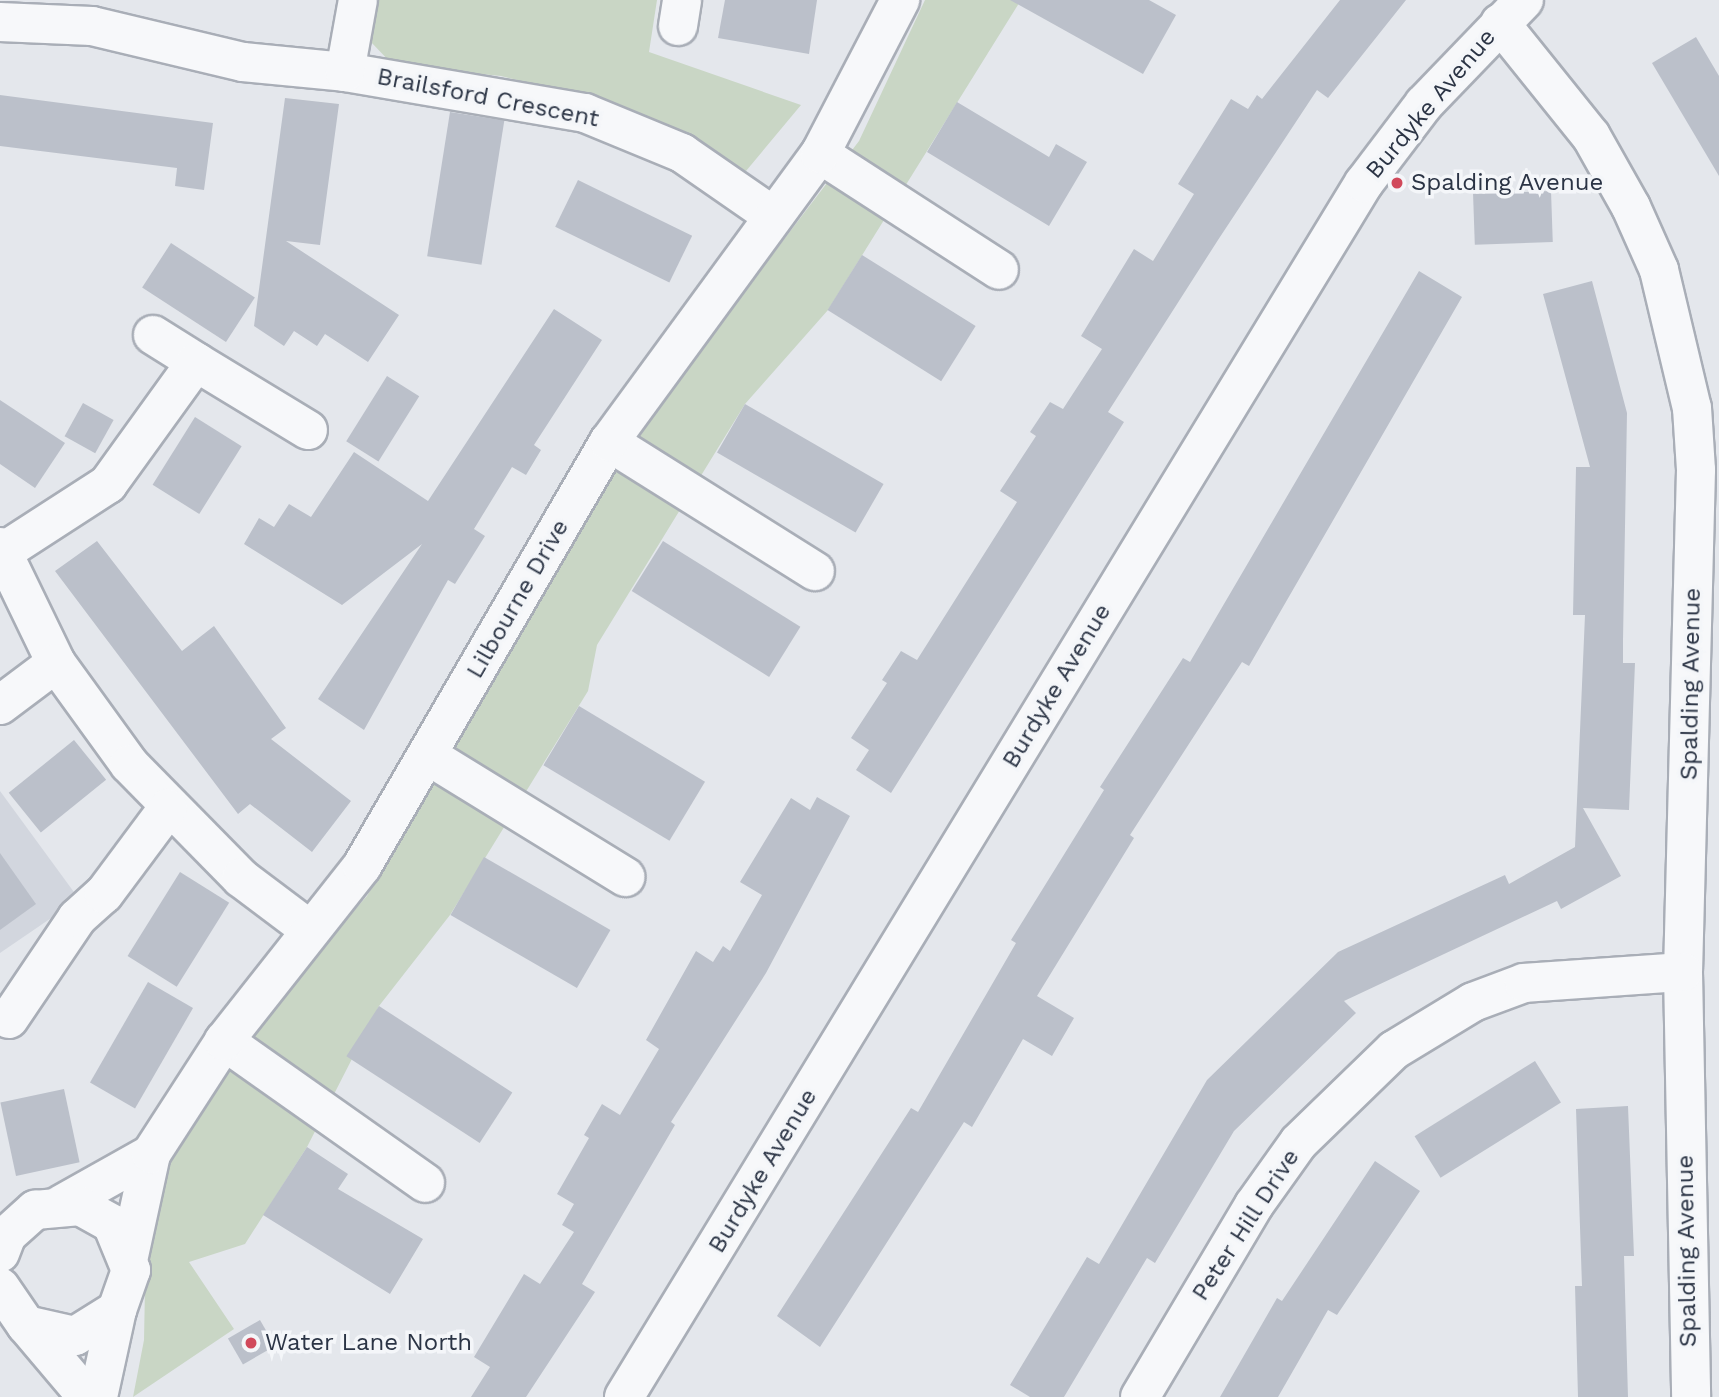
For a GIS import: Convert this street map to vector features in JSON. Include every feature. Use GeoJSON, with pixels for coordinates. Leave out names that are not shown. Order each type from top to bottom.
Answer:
{"type":"FeatureCollection","features":[{"type":"Feature","properties":{"kind":"street","name":"Brailsford Crescent"},"geometry":{"type":"LineString","coordinates":[[345,72],[358,0]]}},
{"type":"Feature","properties":{"kind":"street","name":"Lilbourne Drive"},"geometry":{"type":"LineString","coordinates":[[97,1397],[117,1310],[129,1284],[129,1256],[151,1154],[224,1041],[362,866],[609,442],[820,154],[900,0]]}},
{"type":"Feature","properties":{"kind":"street","name":"Spalding Avenue"},"geometry":{"type":"LineString","coordinates":[[1512,12],[1591,135],[1631,207],[1658,270],[1692,408],[1696,482],[1684,972],[1691,1397]]}},
{"type":"Feature","properties":{"kind":"street","name":"Burdyke Avenue"},"geometry":{"type":"LineString","coordinates":[[625,1397],[1364,183],[1424,104],[1512,12]]}},
{"type":"Feature","properties":{"kind":"street","name":"Brailsford Crescent"},"geometry":{"type":"LineString","coordinates":[[0,22],[92,26],[243,62],[345,72],[544,103],[638,130],[731,183],[773,216]]}},
{"type":"Feature","properties":{"kind":"street"},"geometry":{"type":"LineString","coordinates":[[820,154],[999,270]]}},
{"type":"Feature","properties":{"kind":"street"},"geometry":{"type":"LineString","coordinates":[[153,335],[307,430]]}},
{"type":"Feature","properties":{"kind":"street"},"geometry":{"type":"LineString","coordinates":[[196,362],[108,484],[1,549],[56,663],[169,808],[241,878],[310,930]]}},
{"type":"Feature","properties":{"kind":"street"},"geometry":{"type":"LineString","coordinates":[[609,442],[815,571]]}},
{"type":"Feature","properties":{"kind":"street"},"geometry":{"type":"LineString","coordinates":[[0,705],[56,663]]}},
{"type":"Feature","properties":{"kind":"street"},"geometry":{"type":"LineString","coordinates":[[427,755],[625,877]]}},
{"type":"Feature","properties":{"kind":"street"},"geometry":{"type":"LineString","coordinates":[[12,995],[77,918],[104,894],[169,808]]}},
{"type":"Feature","properties":{"kind":"street","name":"Peter Hill Drive"},"geometry":{"type":"LineString","coordinates":[[1140,1397],[1254,1205],[1299,1143],[1394,1050],[1473,1002],[1524,983],[1684,972]]}},
{"type":"Feature","properties":{"kind":"street"},"geometry":{"type":"LineString","coordinates":[[224,1041],[425,1183]]}},
{"type":"Feature","properties":{"kind":"street","name":"Lilbourne Drive"},"geometry":{"type":"LineString","coordinates":[[0,1253],[7,1235],[32,1206],[151,1154]]}},
{"type":"Feature","properties":{"kind":"street"},"geometry":{"type":"LineString","coordinates":[[32,1206],[105,1218],[129,1256]]}},
{"type":"Feature","properties":{"kind":"street"},"geometry":{"type":"LineString","coordinates":[[0,1289],[26,1325],[88,1397]]}},
{"type":"Feature","properties":{"kind":"street"},"geometry":{"type":"LineString","coordinates":[[26,1325],[75,1336],[117,1310]]}},
{"type":"Feature","properties":{"kind":"shaded area"},"geometry":{"type":"Polygon","coordinates":[[[0,791],[79,899],[0,953],[0,791]]]}},
{"type":"Feature","properties":{"kind":"green space"},"geometry":{"type":"Polygon","coordinates":[[[372,0],[657,0],[649,52],[801,105],[746,171],[614,104],[501,76],[393,65],[370,41],[372,0]]]}},
{"type":"Feature","properties":{"kind":"green space"},"geometry":{"type":"Polygon","coordinates":[[[925,0],[1021,0],[828,310],[745,404],[597,645],[588,691],[450,915],[379,1006],[307,1147],[245,1244],[189,1262],[234,1329],[133,1397],[144,1340],[146,1236],[166,1168],[277,996],[367,896],[514,634],[654,410],[859,141],[925,0]]]}},
{"type":"Feature","properties":{"kind":"building"},"geometry":{"type":"Polygon","coordinates":[[[725,0],[817,0],[809,54],[718,38],[725,0]]]}},
{"type":"Feature","properties":{"kind":"building"},"geometry":{"type":"Polygon","coordinates":[[[1010,0],[1149,0],[1176,15],[1143,74],[1010,0]]]}},
{"type":"Feature","properties":{"kind":"building"},"geometry":{"type":"Polygon","coordinates":[[[1340,0],[1406,0],[1328,98],[1317,90],[1218,240],[1108,412],[1124,422],[891,793],[856,770],[869,750],[851,738],[887,683],[882,680],[901,651],[917,660],[1017,502],[1000,491],[1036,436],[1030,432],[1050,402],[1063,409],[1102,349],[1081,336],[1134,249],[1153,261],[1194,194],[1178,184],[1231,99],[1248,109],[1257,95],[1262,99],[1340,0]]]}},
{"type":"Feature","properties":{"kind":"building"},"geometry":{"type":"Polygon","coordinates":[[[1696,37],[1719,76],[1719,176],[1652,63],[1696,37]]]}},
{"type":"Feature","properties":{"kind":"building"},"geometry":{"type":"Polygon","coordinates":[[[0,95],[213,123],[204,190],[175,186],[177,168],[0,146],[0,95]]]}},
{"type":"Feature","properties":{"kind":"building"},"geometry":{"type":"Polygon","coordinates":[[[285,98],[339,104],[320,245],[286,241],[399,315],[368,362],[325,334],[317,346],[294,331],[284,346],[254,326],[285,98]]]}},
{"type":"Feature","properties":{"kind":"building"},"geometry":{"type":"Polygon","coordinates":[[[957,102],[1049,157],[1056,144],[1087,162],[1049,226],[927,152],[957,102]]]}},
{"type":"Feature","properties":{"kind":"building"},"geometry":{"type":"Polygon","coordinates":[[[450,112],[504,121],[481,265],[427,256],[450,112]]]}},
{"type":"Feature","properties":{"kind":"building"},"geometry":{"type":"Polygon","coordinates":[[[578,180],[692,236],[669,282],[555,227],[578,180]]]}},
{"type":"Feature","properties":{"kind":"building"},"geometry":{"type":"Polygon","coordinates":[[[1551,191],[1553,242],[1475,245],[1473,194],[1551,191]]]}},
{"type":"Feature","properties":{"kind":"building"},"geometry":{"type":"Polygon","coordinates":[[[171,243],[255,297],[226,342],[142,287],[171,243]]]}},
{"type":"Feature","properties":{"kind":"building"},"geometry":{"type":"Polygon","coordinates":[[[862,255],[976,326],[941,381],[828,310],[862,255]]]}},
{"type":"Feature","properties":{"kind":"building"},"geometry":{"type":"Polygon","coordinates":[[[1419,271],[1462,297],[1249,666],[1242,662],[1130,835],[1134,838],[1037,996],[1074,1018],[1052,1056],[1023,1039],[972,1127],[964,1122],[820,1347],[777,1316],[911,1108],[918,1112],[1016,943],[1011,940],[1104,790],[1100,787],[1183,658],[1190,662],[1419,271]]]}},
{"type":"Feature","properties":{"kind":"building"},"geometry":{"type":"Polygon","coordinates":[[[1592,281],[1627,413],[1623,663],[1635,663],[1629,810],[1583,808],[1621,876],[1561,909],[1557,901],[1344,1001],[1356,1013],[1234,1131],[1155,1263],[1147,1258],[1064,1397],[1030,1397],[1010,1385],[1087,1257],[1099,1264],[1207,1080],[1338,952],[1505,875],[1509,884],[1575,847],[1585,615],[1573,615],[1576,467],[1590,467],[1543,294],[1592,281]]]}},
{"type":"Feature","properties":{"kind":"building"},"geometry":{"type":"Polygon","coordinates":[[[554,309],[602,340],[534,445],[541,450],[526,475],[512,467],[474,529],[485,536],[455,584],[448,580],[364,730],[318,699],[422,544],[342,605],[244,544],[259,518],[274,527],[289,504],[311,517],[354,452],[428,501],[554,309]]]}},
{"type":"Feature","properties":{"kind":"building"},"geometry":{"type":"Polygon","coordinates":[[[387,376],[419,396],[378,461],[346,441],[387,376]]]}},
{"type":"Feature","properties":{"kind":"building"},"geometry":{"type":"Polygon","coordinates":[[[0,400],[65,443],[35,488],[0,464],[0,400]]]}},
{"type":"Feature","properties":{"kind":"building"},"geometry":{"type":"Polygon","coordinates":[[[83,403],[114,420],[95,453],[65,436],[83,403]]]}},
{"type":"Feature","properties":{"kind":"building"},"geometry":{"type":"Polygon","coordinates":[[[745,404],[884,484],[856,532],[717,452],[745,404]]]}},
{"type":"Feature","properties":{"kind":"building"},"geometry":{"type":"Polygon","coordinates":[[[195,417],[242,446],[199,514],[153,485],[195,417]]]}},
{"type":"Feature","properties":{"kind":"building"},"geometry":{"type":"Polygon","coordinates":[[[97,541],[182,651],[214,626],[286,728],[271,739],[351,801],[312,852],[250,804],[238,814],[55,571],[97,541]]]}},
{"type":"Feature","properties":{"kind":"building"},"geometry":{"type":"Polygon","coordinates":[[[663,541],[800,627],[769,677],[632,591],[663,541]]]}},
{"type":"Feature","properties":{"kind":"building"},"geometry":{"type":"Polygon","coordinates":[[[579,706],[705,782],[669,841],[543,765],[579,706]]]}},
{"type":"Feature","properties":{"kind":"building"},"geometry":{"type":"Polygon","coordinates":[[[74,740],[106,780],[41,832],[9,793],[74,740]]]}},
{"type":"Feature","properties":{"kind":"building"},"geometry":{"type":"Polygon","coordinates":[[[817,797],[850,816],[766,973],[671,1122],[675,1125],[582,1284],[595,1292],[526,1397],[471,1397],[490,1367],[474,1357],[524,1274],[540,1284],[574,1232],[562,1225],[574,1204],[557,1194],[589,1138],[584,1135],[602,1104],[620,1115],[659,1049],[646,1040],[696,951],[713,962],[723,946],[730,951],[762,895],[740,882],[791,798],[810,810],[817,797]]]}},
{"type":"Feature","properties":{"kind":"building"},"geometry":{"type":"Polygon","coordinates":[[[0,853],[36,904],[0,930],[0,853]]]}},
{"type":"Feature","properties":{"kind":"building"},"geometry":{"type":"Polygon","coordinates":[[[484,857],[610,930],[577,988],[450,915],[484,857]]]}},
{"type":"Feature","properties":{"kind":"building"},"geometry":{"type":"Polygon","coordinates":[[[180,872],[229,903],[177,987],[128,956],[180,872]]]}},
{"type":"Feature","properties":{"kind":"building"},"geometry":{"type":"Polygon","coordinates":[[[148,982],[193,1008],[135,1108],[90,1082],[148,982]]]}},
{"type":"Feature","properties":{"kind":"building"},"geometry":{"type":"Polygon","coordinates":[[[379,1006],[512,1093],[480,1143],[346,1056],[379,1006]]]}},
{"type":"Feature","properties":{"kind":"building"},"geometry":{"type":"Polygon","coordinates":[[[1535,1061],[1561,1103],[1441,1178],[1415,1136],[1535,1061]]]}},
{"type":"Feature","properties":{"kind":"building"},"geometry":{"type":"Polygon","coordinates":[[[64,1089],[80,1162],[16,1176],[0,1103],[64,1089]]]}},
{"type":"Feature","properties":{"kind":"building"},"geometry":{"type":"Polygon","coordinates":[[[1628,1106],[1634,1256],[1624,1256],[1628,1397],[1578,1397],[1575,1286],[1582,1286],[1576,1109],[1628,1106]]]}},
{"type":"Feature","properties":{"kind":"building"},"geometry":{"type":"Polygon","coordinates":[[[307,1147],[348,1174],[338,1189],[423,1239],[390,1294],[263,1215],[307,1147]]]}},
{"type":"Feature","properties":{"kind":"building"},"geometry":{"type":"Polygon","coordinates":[[[1375,1161],[1420,1191],[1337,1315],[1328,1310],[1278,1397],[1220,1397],[1277,1298],[1282,1301],[1375,1161]]]}},
{"type":"Feature","properties":{"kind":"building","name":"Water Lane North"},"geometry":{"type":"Polygon","coordinates":[[[260,1320],[275,1346],[243,1364],[228,1338],[260,1320]]]}},
{"type":"Feature","properties":{"kind":"place","name":"Spalding Avenue"},"geometry":{"type":"Point","coordinates":[1397,183]}},
{"type":"Feature","properties":{"kind":"place","name":"Water Lane North"},"geometry":{"type":"Point","coordinates":[251,1343]}}]}
